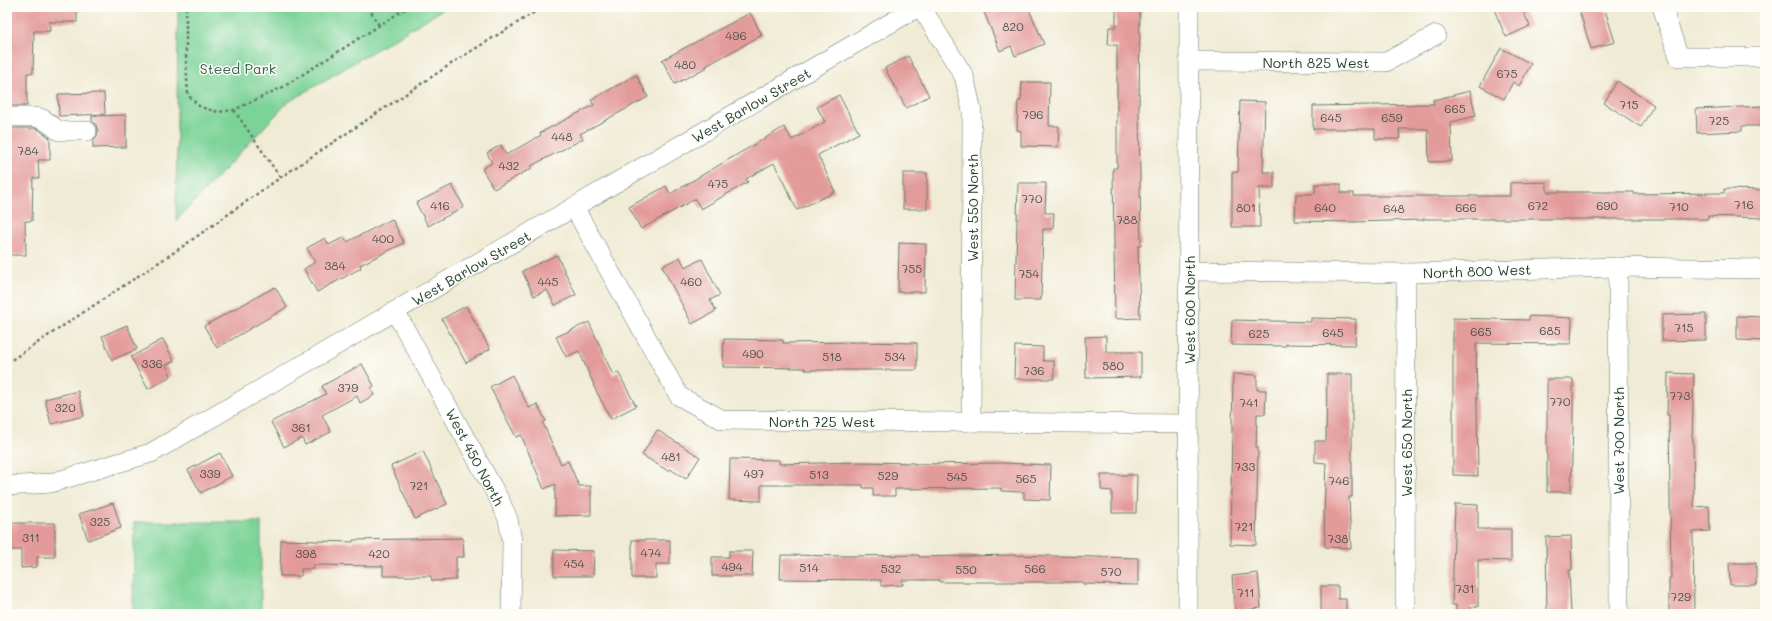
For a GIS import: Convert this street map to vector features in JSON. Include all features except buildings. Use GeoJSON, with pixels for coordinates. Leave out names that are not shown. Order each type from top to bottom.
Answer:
{"type":"FeatureCollection","features":[{"type":"Feature","properties":{"kind":"street","name":"West Barlow Street"},"geometry":{"type":"LineString","coordinates":[[7,486],[52,483],[151,453],[920,7]]}},
{"type":"Feature","properties":{"kind":"street","name":"West 550 North"},"geometry":{"type":"LineString","coordinates":[[920,7],[964,76],[972,111],[971,422]]}},
{"type":"Feature","properties":{"kind":"street","name":"West 600 North"},"geometry":{"type":"LineString","coordinates":[[1188,614],[1189,7]]}},
{"type":"Feature","properties":{"kind":"street"},"geometry":{"type":"LineString","coordinates":[[1662,7],[1679,57],[1765,56]]}},
{"type":"Feature","properties":{"kind":"street","name":"North 825 West"},"geometry":{"type":"LineString","coordinates":[[1189,61],[1386,62],[1436,35]]}},
{"type":"Feature","properties":{"kind":"street"},"geometry":{"type":"LineString","coordinates":[[7,117],[35,117],[43,119],[60,131],[87,131]]}},
{"type":"Feature","properties":{"kind":"street","name":"North 725 West"},"geometry":{"type":"LineString","coordinates":[[574,207],[679,396],[723,420],[1188,424]]}},
{"type":"Feature","properties":{"kind":"street","name":"North 800 West"},"geometry":{"type":"LineString","coordinates":[[1189,271],[1406,273],[1618,267],[1765,268]]}},
{"type":"Feature","properties":{"kind":"street","name":"West 700 North"},"geometry":{"type":"LineString","coordinates":[[1618,267],[1619,614]]}},
{"type":"Feature","properties":{"kind":"street","name":"West 650 North"},"geometry":{"type":"LineString","coordinates":[[1405,614],[1406,273]]}},
{"type":"Feature","properties":{"kind":"street","name":"West 450 North"},"geometry":{"type":"LineString","coordinates":[[395,311],[499,499],[508,519],[512,541],[511,614]]}},
{"type":"Feature","properties":{"kind":"path"},"geometry":{"type":"LineString","coordinates":[[186,7],[186,61],[188,95],[200,107],[218,112],[234,110],[283,87],[408,7]]}},
{"type":"Feature","properties":{"kind":"path"},"geometry":{"type":"LineString","coordinates":[[368,7],[379,25]]}},
{"type":"Feature","properties":{"kind":"path"},"geometry":{"type":"LineString","coordinates":[[7,363],[179,248],[281,177],[460,58],[543,7]]}},
{"type":"Feature","properties":{"kind":"path"},"geometry":{"type":"LineString","coordinates":[[234,110],[281,177]]}},
{"type":"Feature","properties":{"kind":"green space","name":"Steed Park"},"geometry":{"type":"Polygon","coordinates":[[[178,7],[447,7],[287,103],[176,221],[178,7]]]}},
{"type":"Feature","properties":{"kind":"green space"},"geometry":{"type":"Polygon","coordinates":[[[134,522],[261,522],[261,614],[133,614],[134,522]]]}}]}
